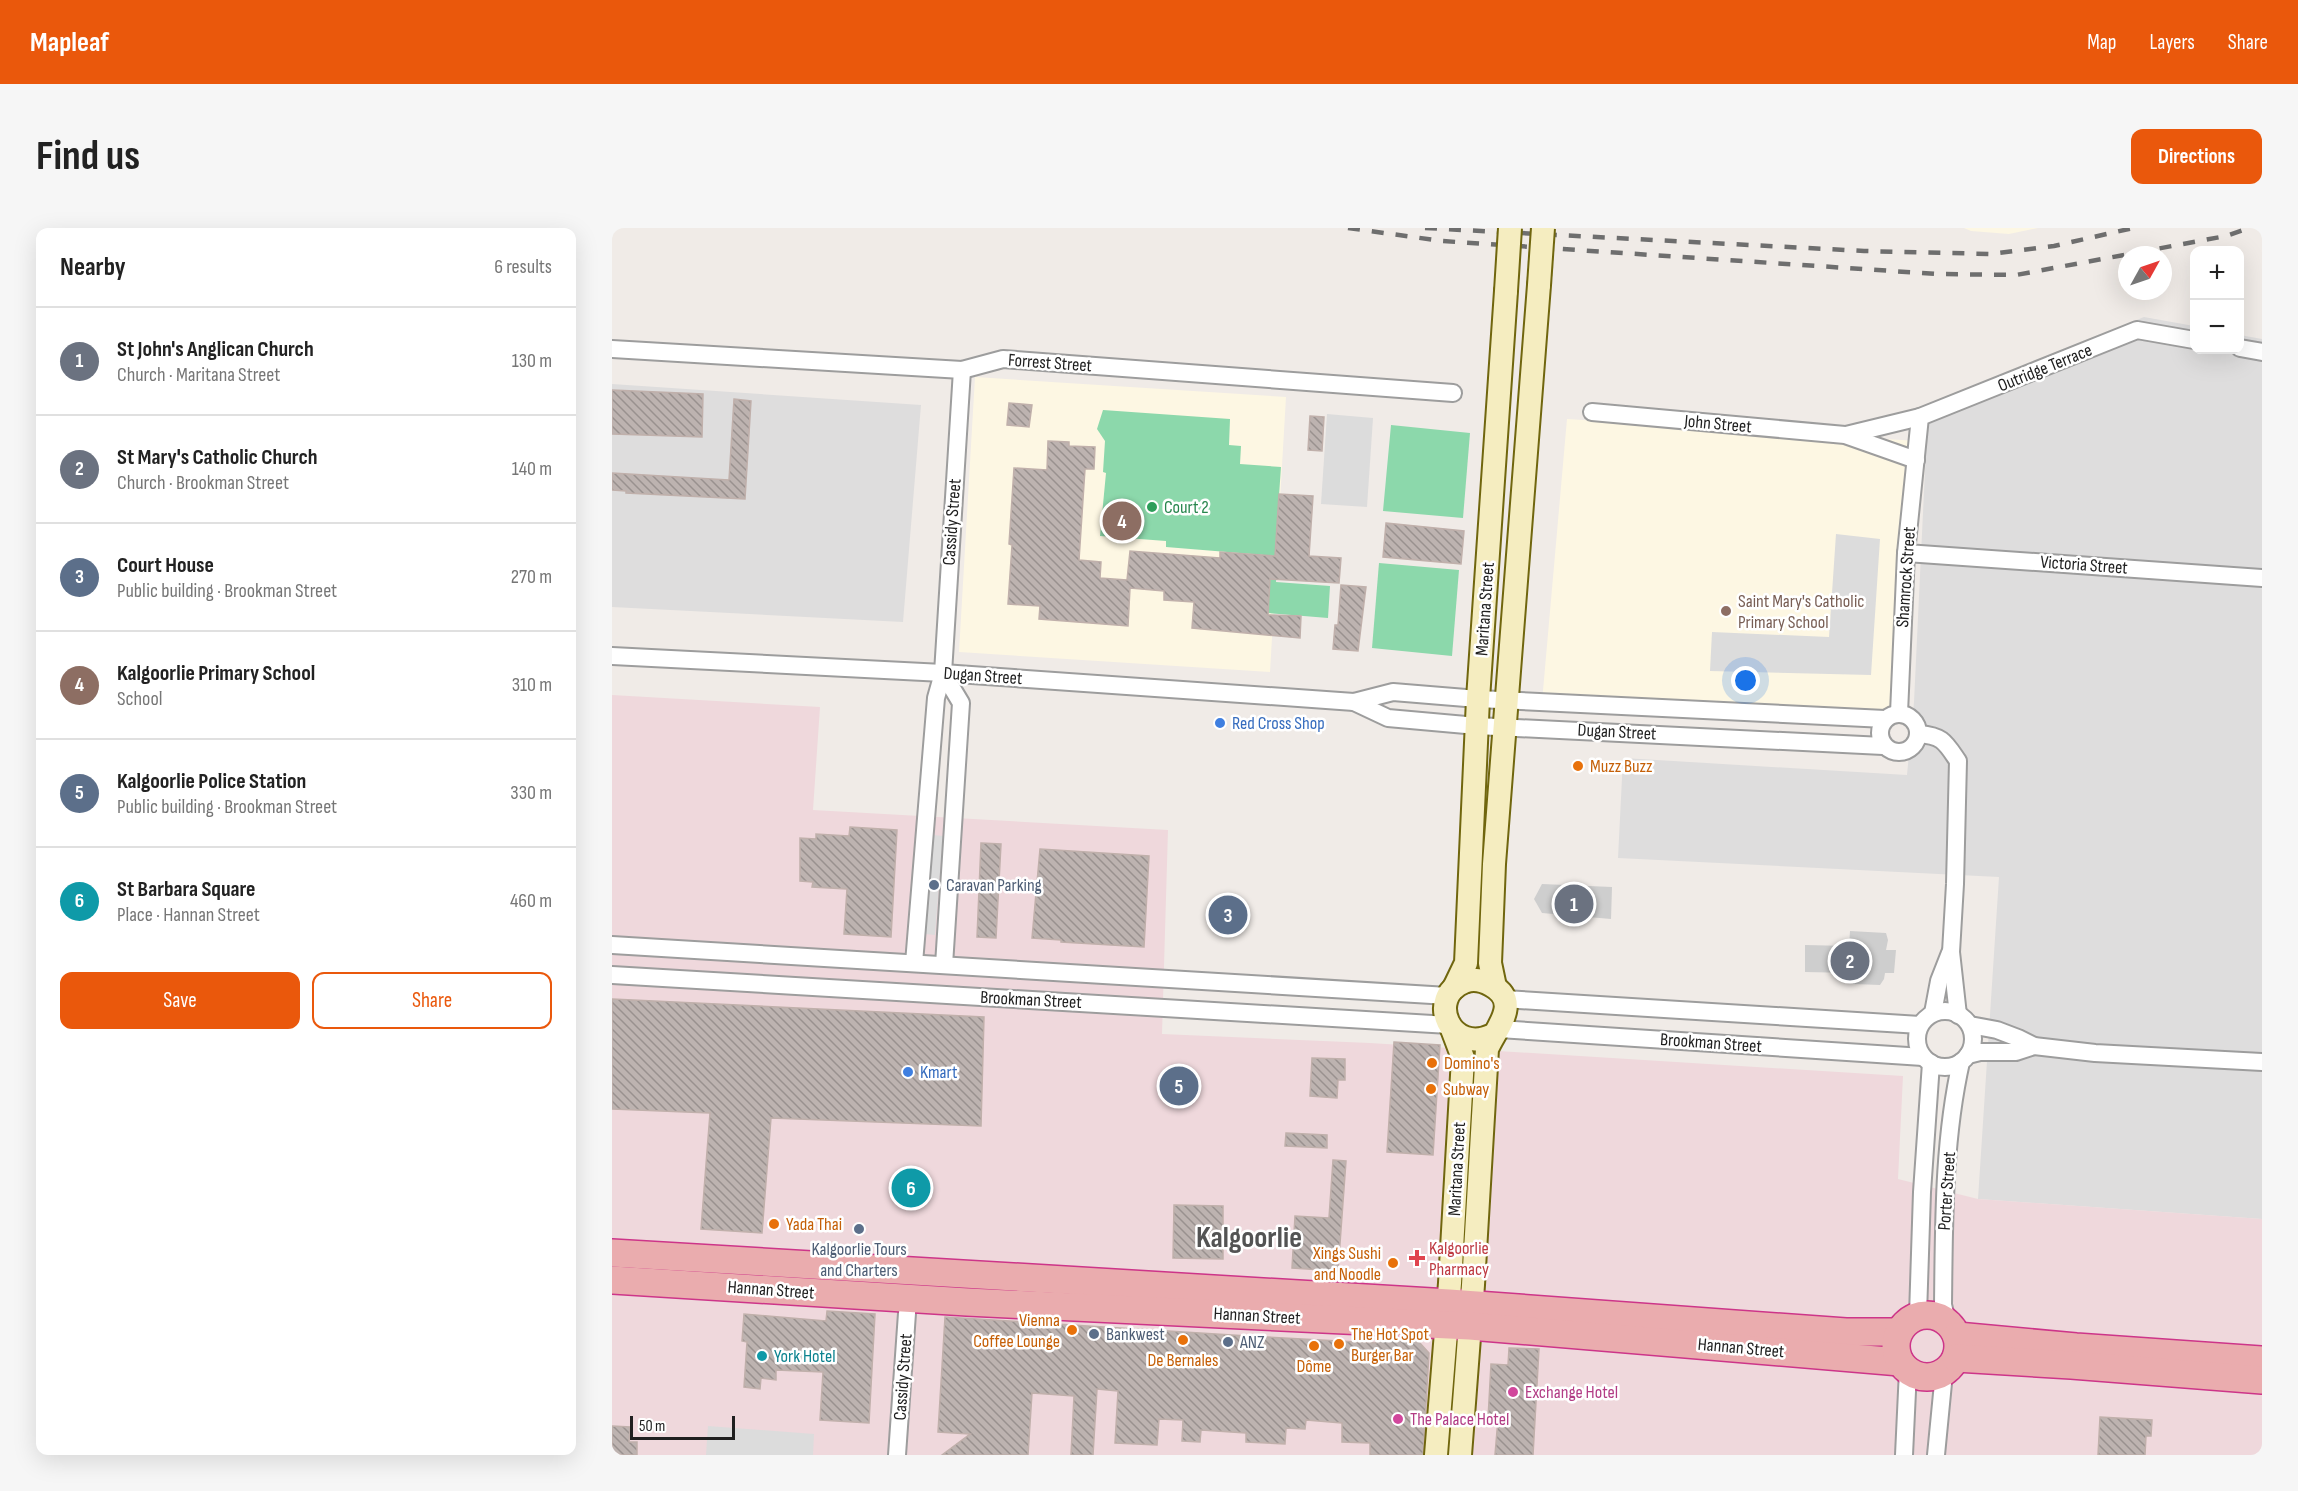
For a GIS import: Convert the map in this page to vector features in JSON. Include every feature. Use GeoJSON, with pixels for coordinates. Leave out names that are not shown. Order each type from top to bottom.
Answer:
{"type":"FeatureCollection","features":[{"type":"Feature","properties":{"kind":"highway","name":"Hannan Street"},"geometry":{"type":"LineString","coordinates":[[612,1253],[1460,1314],[1904,1366]]}},
{"type":"Feature","properties":{"kind":"highway","name":"Hannan Street"},"geometry":{"type":"LineString","coordinates":[[612,1280],[908,1299],[1460,1314],[1846,1332],[1908,1324]]}},
{"type":"Feature","properties":{"kind":"highway"},"geometry":{"type":"LineString","coordinates":[[1938,1316],[1951,1347],[1932,1377],[1919,1376],[1904,1366],[1896,1353],[1908,1324],[1938,1316]]}},
{"type":"Feature","properties":{"kind":"highway"},"geometry":{"type":"LineString","coordinates":[[1951,1347],[2076,1347],[2262,1360]]}},
{"type":"Feature","properties":{"kind":"highway"},"geometry":{"type":"LineString","coordinates":[[1951,1347],[2071,1365],[2262,1380]]}},
{"type":"Feature","properties":{"kind":"main road","name":"Maritana Street"},"geometry":{"type":"LineString","coordinates":[[1451,992],[1466,963],[1478,699],[1510,228]]}},
{"type":"Feature","properties":{"kind":"main road","name":"Maritana Street"},"geometry":{"type":"LineString","coordinates":[[1499,993],[1490,963],[1504,726],[1543,228]]}},
{"type":"Feature","properties":{"kind":"main road"},"geometry":{"type":"LineString","coordinates":[[1474,980],[1484,981],[1499,993],[1506,1009],[1504,1019],[1496,1032],[1484,1039],[1474,1040],[1463,1038],[1450,1027],[1445,1005],[1451,992],[1463,982],[1474,980]]}},
{"type":"Feature","properties":{"kind":"main road","name":"Maritana Street"},"geometry":{"type":"LineString","coordinates":[[1450,1027],[1463,1058],[1460,1455]]}},
{"type":"Feature","properties":{"kind":"main road","name":"Maritana Street"},"geometry":{"type":"LineString","coordinates":[[1436,1455],[1460,1314],[1487,1048],[1496,1032]]}},
{"type":"Feature","properties":{"kind":"street","name":"Outridge Terrace"},"geometry":{"type":"LineString","coordinates":[[1920,417],[2137,330],[2190,339]]}},
{"type":"Feature","properties":{"kind":"street","name":"Forrest Street"},"geometry":{"type":"LineString","coordinates":[[612,349],[962,370],[1003,359],[1453,393]]}},
{"type":"Feature","properties":{"kind":"street"},"geometry":{"type":"LineString","coordinates":[[2244,349],[2262,352]]}},
{"type":"Feature","properties":{"kind":"street","name":"Cassidy Street"},"geometry":{"type":"LineString","coordinates":[[914,963],[936,698],[943,673],[962,370]]}},
{"type":"Feature","properties":{"kind":"street","name":"John Street"},"geometry":{"type":"LineString","coordinates":[[1592,412],[1845,435],[1916,459]]}},
{"type":"Feature","properties":{"kind":"street","name":"John Street"},"geometry":{"type":"LineString","coordinates":[[1845,435],[1920,417]]}},
{"type":"Feature","properties":{"kind":"street","name":"Shamrock Street"},"geometry":{"type":"LineString","coordinates":[[1892,716],[1905,553],[1920,417]]}},
{"type":"Feature","properties":{"kind":"street","name":"Victoria Street"},"geometry":{"type":"LineString","coordinates":[[1905,553],[2262,578]]}},
{"type":"Feature","properties":{"kind":"street","name":"Dugan Street"},"geometry":{"type":"LineString","coordinates":[[612,656],[943,673],[1354,702],[1393,692],[1478,699],[1892,716]]}},
{"type":"Feature","properties":{"kind":"street"},"geometry":{"type":"LineString","coordinates":[[943,673],[961,703],[944,965]]}},
{"type":"Feature","properties":{"kind":"street","name":"Dugan Street"},"geometry":{"type":"LineString","coordinates":[[1354,702],[1388,718],[1477,726],[1883,746]]}},
{"type":"Feature","properties":{"kind":"street"},"geometry":{"type":"LineString","coordinates":[[1892,716],[1909,716],[1916,723],[1919,734],[1917,743],[1910,750],[1901,753],[1891,752],[1883,746],[1879,732],[1892,716]]}},
{"type":"Feature","properties":{"kind":"street"},"geometry":{"type":"LineString","coordinates":[[1919,734],[1935,735],[1947,744],[1958,761],[1951,952],[1964,1020],[1973,1035],[1972,1046],[1964,1059]]}},
{"type":"Feature","properties":{"kind":"street","name":"Brookman Street"},"geometry":{"type":"LineString","coordinates":[[612,945],[1383,992],[1451,992]]}},
{"type":"Feature","properties":{"kind":"street"},"geometry":{"type":"LineString","coordinates":[[1934,1013],[1939,981],[1951,952]]}},
{"type":"Feature","properties":{"kind":"street","name":"Brookman Street"},"geometry":{"type":"LineString","coordinates":[[612,975],[1194,1009],[1450,1027]]}},
{"type":"Feature","properties":{"kind":"street"},"geometry":{"type":"LineString","coordinates":[[1194,1009],[1195,980]]}},
{"type":"Feature","properties":{"kind":"street"},"geometry":{"type":"LineString","coordinates":[[1383,992],[1383,1021]]}},
{"type":"Feature","properties":{"kind":"street","name":"Brookman Street"},"geometry":{"type":"LineString","coordinates":[[1499,993],[1920,1025]]}},
{"type":"Feature","properties":{"kind":"street"},"geometry":{"type":"LineString","coordinates":[[2034,1046],[2016,1052],[1980,1052],[1952,1066],[1941,1067],[1927,1060],[1918,1048],[1917,1037],[1920,1025],[1934,1013],[1944,1011],[2034,1046],[2096,1053],[2262,1062],[2262,1053]]}},
{"type":"Feature","properties":{"kind":"street","name":"Brookman Street"},"geometry":{"type":"LineString","coordinates":[[1496,1032],[1927,1060]]}},
{"type":"Feature","properties":{"kind":"street","name":"Porter Street"},"geometry":{"type":"LineString","coordinates":[[1936,1455],[1951,1347],[1943,1305],[1945,1194],[1957,1081],[1964,1059]]}},
{"type":"Feature","properties":{"kind":"street","name":"Porter Street"},"geometry":{"type":"LineString","coordinates":[[1908,1324],[1922,1192],[1927,1060]]}},
{"type":"Feature","properties":{"kind":"street","name":"Cassidy Street"},"geometry":{"type":"LineString","coordinates":[[897,1455],[908,1299]]}},
{"type":"Feature","properties":{"kind":"street"},"geometry":{"type":"LineString","coordinates":[[1904,1366],[1904,1455]]}},
{"type":"Feature","properties":{"kind":"shaded area"},"geometry":{"type":"Polygon","coordinates":[[[1964,228],[2038,228],[2009,234],[1971,231],[1964,228]]]}},
{"type":"Feature","properties":{"kind":"shaded area"},"geometry":{"type":"Polygon","coordinates":[[[2144,317],[2190,325],[2190,354],[2244,354],[2244,336],[2262,339],[2262,1219],[1978,1199],[1999,877],[1618,858],[1623,758],[1907,775],[1914,702],[1928,407],[2144,317]]]}},
{"type":"Feature","properties":{"kind":"shaded area"},"geometry":{"type":"Polygon","coordinates":[[[975,377],[1286,397],[1270,672],[959,652],[975,377]]]}},
{"type":"Feature","properties":{"kind":"shaded area"},"geometry":{"type":"Polygon","coordinates":[[[612,384],[921,405],[903,622],[612,607],[612,384]]]}},
{"type":"Feature","properties":{"kind":"shaded area"},"geometry":{"type":"Polygon","coordinates":[[[1327,414],[1373,418],[1367,507],[1321,504],[1327,414]]]}},
{"type":"Feature","properties":{"kind":"shaded area","name":"Saint Mary's Catholic Primary School"},"geometry":{"type":"Polygon","coordinates":[[[1567,419],[1918,441],[1899,713],[1885,719],[1542,702],[1567,419]]]}},
{"type":"Feature","properties":{"kind":"shaded area"},"geometry":{"type":"Polygon","coordinates":[[[1836,534],[1880,539],[1871,675],[1710,671],[1712,632],[1829,637],[1836,534]]]}},
{"type":"Feature","properties":{"kind":"shaded area"},"geometry":{"type":"Polygon","coordinates":[[[612,695],[820,707],[813,810],[1168,830],[1162,1034],[1370,1043],[1903,1076],[1898,1179],[1978,1199],[2262,1219],[2262,1455],[612,1455],[612,695]]]}},
{"type":"Feature","properties":{"kind":"shaded area","name":"Caravan Parking"},"geometry":{"type":"Polygon","coordinates":[[[933,835],[943,836],[935,935],[925,934],[933,835]]]}},
{"type":"Feature","properties":{"kind":"shaded area"},"geometry":{"type":"Polygon","coordinates":[[[1542,884],[1612,887],[1611,919],[1542,913],[1534,899],[1542,884]]]}},
{"type":"Feature","properties":{"kind":"shaded area"},"geometry":{"type":"Polygon","coordinates":[[[1850,931],[1886,933],[1888,940],[1886,950],[1896,950],[1894,973],[1885,973],[1880,985],[1853,984],[1852,973],[1805,972],[1805,945],[1849,946],[1850,931]]]}},
{"type":"Feature","properties":{"kind":"shaded area"},"geometry":{"type":"Polygon","coordinates":[[[708,1426],[814,1434],[813,1455],[706,1455],[708,1426]]]}},
{"type":"Feature","properties":{"kind":"green space"},"geometry":{"type":"Polygon","coordinates":[[[1103,410],[1230,419],[1229,445],[1241,446],[1240,464],[1281,467],[1275,553],[1278,553],[1276,582],[1330,586],[1328,618],[1268,613],[1263,577],[1264,555],[1166,547],[1166,541],[1100,536],[1106,473],[1103,472],[1105,441],[1097,429],[1103,410]]]}},
{"type":"Feature","properties":{"kind":"green space"},"geometry":{"type":"Polygon","coordinates":[[[1391,425],[1470,433],[1463,518],[1383,511],[1391,425]]]}},
{"type":"Feature","properties":{"kind":"green space"},"geometry":{"type":"Polygon","coordinates":[[[1379,563],[1459,570],[1452,656],[1372,648],[1379,563]]]}},
{"type":"Feature","properties":{"kind":"building"},"geometry":{"type":"Polygon","coordinates":[[[612,390],[703,394],[702,437],[612,434],[612,390]]]}},
{"type":"Feature","properties":{"kind":"building"},"geometry":{"type":"Polygon","coordinates":[[[734,399],[751,401],[745,499],[626,493],[626,491],[612,490],[612,473],[729,480],[734,399]]]}},
{"type":"Feature","properties":{"kind":"building"},"geometry":{"type":"Polygon","coordinates":[[[1009,403],[1032,405],[1029,427],[1007,425],[1009,403]]]}},
{"type":"Feature","properties":{"kind":"building"},"geometry":{"type":"Polygon","coordinates":[[[1310,416],[1324,417],[1322,451],[1308,450],[1310,416]]]}},
{"type":"Feature","properties":{"kind":"building"},"geometry":{"type":"Polygon","coordinates":[[[1048,441],[1069,442],[1069,446],[1095,447],[1094,469],[1085,469],[1079,560],[1101,562],[1100,578],[1127,580],[1130,551],[1220,558],[1220,552],[1275,556],[1279,494],[1313,496],[1309,556],[1341,558],[1339,583],[1270,579],[1268,615],[1301,616],[1300,638],[1192,628],[1194,602],[1164,600],[1164,591],[1130,588],[1128,626],[1039,619],[1040,606],[1008,604],[1014,468],[1047,470],[1048,441]]]}},
{"type":"Feature","properties":{"kind":"building"},"geometry":{"type":"Polygon","coordinates":[[[1386,523],[1464,531],[1461,564],[1383,557],[1386,523]]]}},
{"type":"Feature","properties":{"kind":"building"},"geometry":{"type":"Polygon","coordinates":[[[1341,585],[1366,587],[1358,651],[1333,649],[1335,625],[1338,625],[1341,585]]]}},
{"type":"Feature","properties":{"kind":"building"},"geometry":{"type":"Polygon","coordinates":[[[850,827],[897,830],[891,937],[844,934],[847,889],[812,887],[813,882],[800,881],[800,838],[816,839],[816,834],[849,836],[850,827]]]}},
{"type":"Feature","properties":{"kind":"building"},"geometry":{"type":"Polygon","coordinates":[[[981,843],[1001,844],[996,938],[977,937],[981,843]]]}},
{"type":"Feature","properties":{"kind":"building"},"geometry":{"type":"Polygon","coordinates":[[[1040,849],[1149,856],[1144,947],[1032,938],[1040,849]]]}},
{"type":"Feature","properties":{"kind":"building"},"geometry":{"type":"Polygon","coordinates":[[[612,999],[984,1017],[981,1126],[771,1118],[762,1233],[701,1229],[710,1113],[612,1109],[612,999]]]}},
{"type":"Feature","properties":{"kind":"building"},"geometry":{"type":"Polygon","coordinates":[[[1394,1042],[1440,1045],[1433,1155],[1387,1152],[1394,1042]]]}},
{"type":"Feature","properties":{"kind":"building"},"geometry":{"type":"Polygon","coordinates":[[[1312,1058],[1345,1059],[1345,1080],[1338,1080],[1337,1098],[1310,1096],[1312,1058]]]}},
{"type":"Feature","properties":{"kind":"building"},"geometry":{"type":"Polygon","coordinates":[[[1286,1133],[1327,1135],[1327,1148],[1285,1146],[1286,1133]]]}},
{"type":"Feature","properties":{"kind":"building"},"geometry":{"type":"Polygon","coordinates":[[[1333,1160],[1346,1161],[1338,1271],[1292,1268],[1295,1216],[1329,1218],[1333,1160]]]}},
{"type":"Feature","properties":{"kind":"building"},"geometry":{"type":"Polygon","coordinates":[[[1174,1205],[1223,1206],[1223,1259],[1173,1258],[1174,1205]]]}},
{"type":"Feature","properties":{"kind":"building"},"geometry":{"type":"Polygon","coordinates":[[[827,1311],[875,1314],[869,1423],[820,1420],[823,1372],[776,1370],[776,1380],[761,1378],[760,1389],[744,1387],[747,1342],[742,1341],[744,1314],[826,1321],[827,1311]]]}},
{"type":"Feature","properties":{"kind":"building"},"geometry":{"type":"Polygon","coordinates":[[[945,1317],[1376,1343],[1376,1339],[1419,1342],[1429,1353],[1423,1455],[1370,1455],[1370,1443],[1342,1442],[1342,1423],[1306,1420],[1305,1429],[1286,1428],[1285,1444],[1246,1442],[1246,1433],[1201,1430],[1200,1442],[1182,1441],[1183,1420],[1159,1419],[1157,1445],[1115,1443],[1118,1391],[1097,1389],[1093,1455],[1071,1455],[1074,1396],[1032,1393],[1028,1455],[942,1455],[970,1434],[938,1432],[945,1317]]]}},
{"type":"Feature","properties":{"kind":"building","name":"Exchange Hotel"},"geometry":{"type":"Polygon","coordinates":[[[1509,1348],[1539,1349],[1533,1455],[1495,1455],[1498,1419],[1488,1419],[1491,1364],[1508,1365],[1509,1348]]]}},
{"type":"Feature","properties":{"kind":"building"},"geometry":{"type":"Polygon","coordinates":[[[2100,1417],[2152,1420],[2151,1436],[2146,1436],[2145,1455],[2098,1455],[2100,1417]]]}},
{"type":"Feature","properties":{"kind":"building"},"geometry":{"type":"Polygon","coordinates":[[[612,1426],[630,1427],[629,1442],[637,1442],[637,1455],[612,1455],[612,1426]]]}},
{"type":"Feature","properties":{"kind":"railway"},"geometry":{"type":"LineString","coordinates":[[1348,228],[1442,241],[1937,274],[2016,275],[2226,236],[2249,228]]}},
{"type":"Feature","properties":{"kind":"railway"},"geometry":{"type":"LineString","coordinates":[[1425,228],[1864,251],[1991,254],[2054,246],[2133,228]]}},
{"type":"Feature","properties":{"kind":"place","name":"Court 2"},"geometry":{"type":"Point","coordinates":[1152,507]}},
{"type":"Feature","properties":{"kind":"place","name":"Kalgoorlie Primary School"},"geometry":{"type":"Point","coordinates":[1122,521]}},
{"type":"Feature","properties":{"kind":"place","name":"Saint Mary's Catholic Primary School"},"geometry":{"type":"Point","coordinates":[1726,611]}},
{"type":"Feature","properties":{"kind":"place","name":"Red Cross Shop"},"geometry":{"type":"Point","coordinates":[1220,723]}},
{"type":"Feature","properties":{"kind":"place","name":"Muzz Buzz"},"geometry":{"type":"Point","coordinates":[1578,766]}},
{"type":"Feature","properties":{"kind":"place","name":"Caravan Parking"},"geometry":{"type":"Point","coordinates":[934,885]}},
{"type":"Feature","properties":{"kind":"place","name":"St John's Anglican Church"},"geometry":{"type":"Point","coordinates":[1574,904]}},
{"type":"Feature","properties":{"kind":"place","name":"Court House"},"geometry":{"type":"Point","coordinates":[1228,915]}},
{"type":"Feature","properties":{"kind":"place","name":"St Mary's Catholic Church"},"geometry":{"type":"Point","coordinates":[1850,961]}},
{"type":"Feature","properties":{"kind":"place","name":"Domino's"},"geometry":{"type":"Point","coordinates":[1432,1063]}},
{"type":"Feature","properties":{"kind":"place","name":"Kmart"},"geometry":{"type":"Point","coordinates":[908,1072]}},
{"type":"Feature","properties":{"kind":"place","name":"Kalgoorlie Police Station"},"geometry":{"type":"Point","coordinates":[1179,1086]}},
{"type":"Feature","properties":{"kind":"place","name":"Subway"},"geometry":{"type":"Point","coordinates":[1431,1089]}},
{"type":"Feature","properties":{"kind":"place","name":"St Barbara Square"},"geometry":{"type":"Point","coordinates":[911,1188]}},
{"type":"Feature","properties":{"kind":"place","name":"Yada Thai"},"geometry":{"type":"Point","coordinates":[774,1224]}},
{"type":"Feature","properties":{"kind":"place","name":"Kalgoorlie Tours and Charters"},"geometry":{"type":"Point","coordinates":[859,1229]}},
{"type":"Feature","properties":{"kind":"place","name":"Kalgoorlie Pharmacy"},"geometry":{"type":"Point","coordinates":[1417,1258]}},
{"type":"Feature","properties":{"kind":"place","name":"Xings Sushi and Noodle"},"geometry":{"type":"Point","coordinates":[1393,1263]}},
{"type":"Feature","properties":{"kind":"place","name":"Vienna Coffee Lounge"},"geometry":{"type":"Point","coordinates":[1072,1330]}},
{"type":"Feature","properties":{"kind":"place","name":"Bankwest"},"geometry":{"type":"Point","coordinates":[1094,1334]}},
{"type":"Feature","properties":{"kind":"place","name":"De Bernales"},"geometry":{"type":"Point","coordinates":[1183,1340]}},
{"type":"Feature","properties":{"kind":"place","name":"ANZ"},"geometry":{"type":"Point","coordinates":[1228,1342]}},
{"type":"Feature","properties":{"kind":"place","name":"The Hot Spot Burger Bar"},"geometry":{"type":"Point","coordinates":[1339,1344]}},
{"type":"Feature","properties":{"kind":"place","name":"Dôme"},"geometry":{"type":"Point","coordinates":[1314,1346]}},
{"type":"Feature","properties":{"kind":"place","name":"York Hotel"},"geometry":{"type":"Point","coordinates":[762,1356]}},
{"type":"Feature","properties":{"kind":"place","name":"Exchange Hotel"},"geometry":{"type":"Point","coordinates":[1513,1392]}},
{"type":"Feature","properties":{"kind":"place","name":"The Palace Hotel"},"geometry":{"type":"Point","coordinates":[1398,1419]}},
{"type":"Feature","properties":{"kind":"district","name":"Kalgoorlie"},"geometry":{"type":"Point","coordinates":[1249,1238]}}]}
